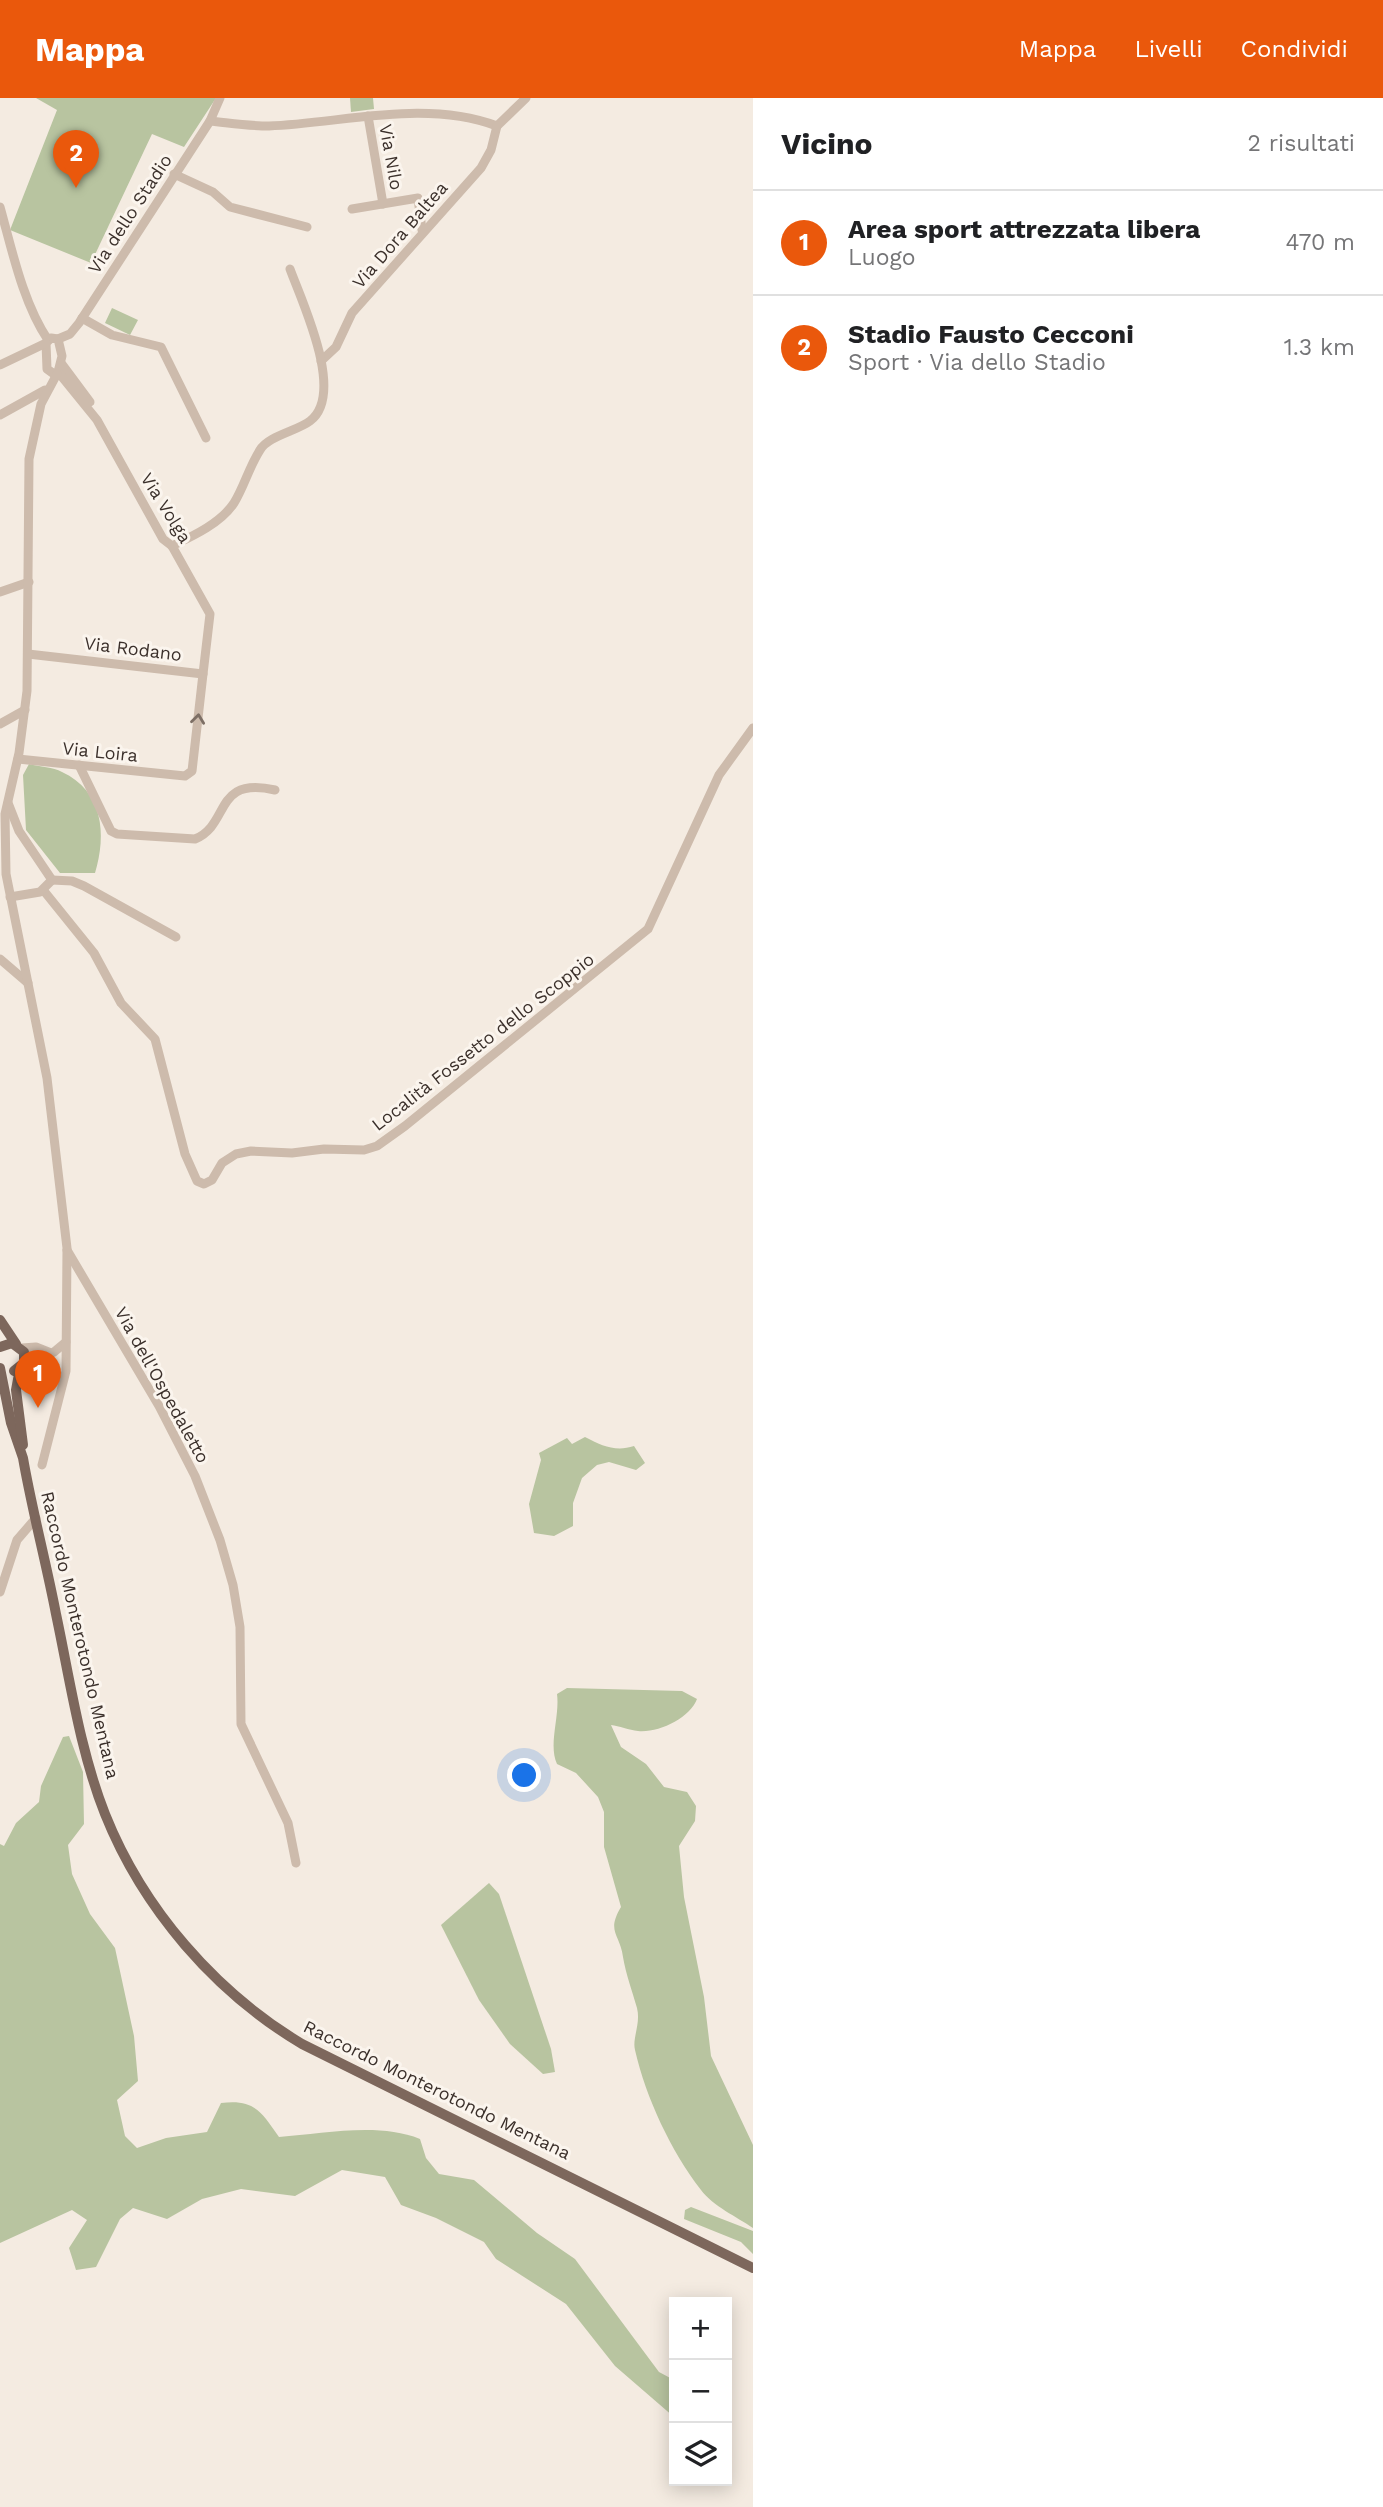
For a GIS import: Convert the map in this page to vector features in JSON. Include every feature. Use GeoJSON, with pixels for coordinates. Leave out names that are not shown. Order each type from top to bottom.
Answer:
{"type":"FeatureCollection","features":[{"type":"Feature","properties":{"kind":"main road"},"geometry":{"type":"LineString","coordinates":[[0,1320],[19,1346],[22,1366],[16,1390],[23,1458]]}},
{"type":"Feature","properties":{"kind":"main road"},"geometry":{"type":"LineString","coordinates":[[0,1347],[7,1343],[19,1346]]}},
{"type":"Feature","properties":{"kind":"main road"},"geometry":{"type":"LineString","coordinates":[[0,1368],[8,1372],[22,1366]]}},
{"type":"Feature","properties":{"kind":"main road","name":"Raccordo Monterotondo Mentana"},"geometry":{"type":"LineString","coordinates":[[0,1368],[15,1438],[23,1458],[75,1707],[104,1811],[131,1867],[173,1930],[211,1974],[257,2015],[313,2050],[753,2268]]}},
{"type":"Feature","properties":{"kind":"street","name":"Via dello Stadio"},"geometry":{"type":"LineString","coordinates":[[0,365],[70,334],[210,121],[220,98]]}},
{"type":"Feature","properties":{"kind":"street"},"geometry":{"type":"LineString","coordinates":[[210,121],[265,126],[368,116],[453,114],[497,126],[526,98]]}},
{"type":"Feature","properties":{"kind":"street","name":"Via Nilo"},"geometry":{"type":"LineString","coordinates":[[368,116],[383,204]]}},
{"type":"Feature","properties":{"kind":"street","name":"Via Dora Baltea"},"geometry":{"type":"LineString","coordinates":[[321,361],[336,347],[352,313],[422,230],[481,168],[491,150],[497,126]]}},
{"type":"Feature","properties":{"kind":"street"},"geometry":{"type":"LineString","coordinates":[[174,174],[213,192],[230,207],[307,227]]}},
{"type":"Feature","properties":{"kind":"street","name":"Via Nilo"},"geometry":{"type":"LineString","coordinates":[[352,209],[418,198],[422,230]]}},
{"type":"Feature","properties":{"kind":"street"},"geometry":{"type":"LineString","coordinates":[[0,206],[4,235],[38,323],[51,341],[59,370],[45,393]]}},
{"type":"Feature","properties":{"kind":"street"},"geometry":{"type":"LineString","coordinates":[[172,546],[229,510],[262,446],[301,427],[317,414],[324,394],[321,361],[290,269]]}},
{"type":"Feature","properties":{"kind":"street"},"geometry":{"type":"LineString","coordinates":[[82,318],[112,335],[161,347],[206,438]]}},
{"type":"Feature","properties":{"kind":"street"},"geometry":{"type":"LineString","coordinates":[[42,1465],[65,1377],[67,1248],[47,1078],[10,897],[5,856],[7,802],[18,759],[25,710],[29,582],[28,469],[33,433],[45,393],[51,341]]}},
{"type":"Feature","properties":{"kind":"street"},"geometry":{"type":"LineString","coordinates":[[47,369],[59,370],[76,379],[97,419]]}},
{"type":"Feature","properties":{"kind":"street","name":"Via Volga"},"geometry":{"type":"LineString","coordinates":[[59,370],[97,419],[163,539],[172,546],[210,614],[203,674]]}},
{"type":"Feature","properties":{"kind":"street"},"geometry":{"type":"LineString","coordinates":[[0,415],[58,385],[76,391]]}},
{"type":"Feature","properties":{"kind":"street"},"geometry":{"type":"LineString","coordinates":[[0,592],[29,582]]}},
{"type":"Feature","properties":{"kind":"street","name":"Via Rodano"},"geometry":{"type":"LineString","coordinates":[[28,654],[203,674],[192,771],[177,777]]}},
{"type":"Feature","properties":{"kind":"street"},"geometry":{"type":"LineString","coordinates":[[0,724],[25,710]]}},
{"type":"Feature","properties":{"kind":"street","name":"Località Fossetto dello Scoppio"},"geometry":{"type":"LineString","coordinates":[[44,891],[94,953],[121,1003],[155,1039],[187,1161],[197,1181],[208,1183],[224,1161],[245,1152],[283,1154],[324,1149],[364,1150],[384,1141],[416,1118],[648,929],[719,775],[753,728]]}},
{"type":"Feature","properties":{"kind":"street","name":"Via Loira"},"geometry":{"type":"LineString","coordinates":[[18,759],[177,777]]}},
{"type":"Feature","properties":{"kind":"street"},"geometry":{"type":"LineString","coordinates":[[79,765],[85,782],[100,804],[106,825],[117,834],[195,839],[208,828],[222,806],[240,789],[275,790]]}},
{"type":"Feature","properties":{"kind":"street"},"geometry":{"type":"LineString","coordinates":[[7,802],[19,831],[52,880]]}},
{"type":"Feature","properties":{"kind":"street"},"geometry":{"type":"LineString","coordinates":[[10,897],[44,891],[52,880]]}},
{"type":"Feature","properties":{"kind":"street"},"geometry":{"type":"LineString","coordinates":[[52,880],[72,881],[84,886],[176,937]]}},
{"type":"Feature","properties":{"kind":"street"},"geometry":{"type":"LineString","coordinates":[[0,959],[28,983]]}},
{"type":"Feature","properties":{"kind":"street","name":"Via dell'Ospedaletto"},"geometry":{"type":"LineString","coordinates":[[67,1248],[159,1406],[195,1476],[220,1540],[234,1589],[240,1628],[241,1724],[288,1823],[296,1863]]}},
{"type":"Feature","properties":{"kind":"street"},"geometry":{"type":"LineString","coordinates":[[22,1366],[51,1353],[66,1342]]}},
{"type":"Feature","properties":{"kind":"street"},"geometry":{"type":"LineString","coordinates":[[19,1346],[36,1347],[51,1353]]}},
{"type":"Feature","properties":{"kind":"street"},"geometry":{"type":"LineString","coordinates":[[0,1592],[17,1539],[36,1518]]}},
{"type":"Feature","properties":{"kind":"green space"},"geometry":{"type":"Polygon","coordinates":[[[36,98],[216,98],[184,147],[152,134],[91,263],[10,230],[57,110],[36,98]]]}},
{"type":"Feature","properties":{"kind":"green space"},"geometry":{"type":"Polygon","coordinates":[[[350,98],[373,98],[374,109],[351,112],[350,98]]]}},
{"type":"Feature","properties":{"kind":"green space"},"geometry":{"type":"Polygon","coordinates":[[[112,308],[138,320],[130,335],[105,323],[112,308]]]}},
{"type":"Feature","properties":{"kind":"green space"},"geometry":{"type":"Polygon","coordinates":[[[29,764],[51,768],[76,780],[94,802],[101,829],[95,873],[60,873],[26,830],[23,775],[29,764]]]}},
{"type":"Feature","properties":{"kind":"green space"},"geometry":{"type":"Polygon","coordinates":[[[585,1437],[609,1447],[634,1446],[645,1463],[636,1470],[609,1462],[597,1465],[582,1478],[573,1503],[573,1526],[554,1536],[534,1533],[529,1504],[541,1460],[539,1453],[567,1438],[572,1444],[585,1437]]]}},
{"type":"Feature","properties":{"kind":"green space"},"geometry":{"type":"Polygon","coordinates":[[[567,1688],[682,1691],[697,1699],[681,1718],[655,1730],[638,1731],[611,1725],[621,1747],[646,1764],[664,1787],[687,1792],[696,1806],[695,1821],[679,1846],[684,1897],[704,1997],[711,2056],[753,2145],[753,2228],[719,2206],[701,2190],[670,2141],[646,2087],[634,2045],[637,2008],[614,1928],[621,1907],[604,1847],[604,1812],[598,1797],[576,1773],[557,1764],[555,1756],[557,1694],[567,1688]]]}},
{"type":"Feature","properties":{"kind":"green space"},"geometry":{"type":"Polygon","coordinates":[[[69,1736],[83,1772],[84,1824],[68,1845],[72,1874],[90,1914],[115,1948],[134,2036],[138,2081],[117,2100],[125,2136],[137,2148],[166,2138],[207,2132],[221,2103],[232,2102],[256,2109],[279,2137],[369,2130],[404,2134],[420,2139],[426,2158],[439,2174],[474,2180],[537,2233],[575,2259],[659,2372],[669,2377],[669,2413],[615,2366],[566,2304],[496,2259],[484,2242],[436,2218],[401,2205],[385,2177],[342,2170],[295,2196],[241,2189],[202,2199],[167,2219],[133,2208],[120,2219],[96,2267],[76,2270],[69,2248],[87,2220],[72,2210],[0,2243],[0,1844],[4,1846],[16,1823],[39,1802],[41,1786],[63,1737],[69,1736]]]}},
{"type":"Feature","properties":{"kind":"green space"},"geometry":{"type":"Polygon","coordinates":[[[489,1883],[499,1894],[551,2049],[555,2072],[543,2074],[510,2044],[479,2000],[441,1925],[489,1883]]]}},
{"type":"Feature","properties":{"kind":"green space"},"geometry":{"type":"Polygon","coordinates":[[[691,2207],[753,2231],[753,2254],[741,2242],[684,2219],[685,2210],[691,2207]]]}},
{"type":"Feature","properties":{"kind":"place","name":"Stadio Fausto Cecconi"},"geometry":{"type":"Point","coordinates":[76,188]}},
{"type":"Feature","properties":{"kind":"place","name":"Area sport attrezzata libera"},"geometry":{"type":"Point","coordinates":[38,1408]}}]}
